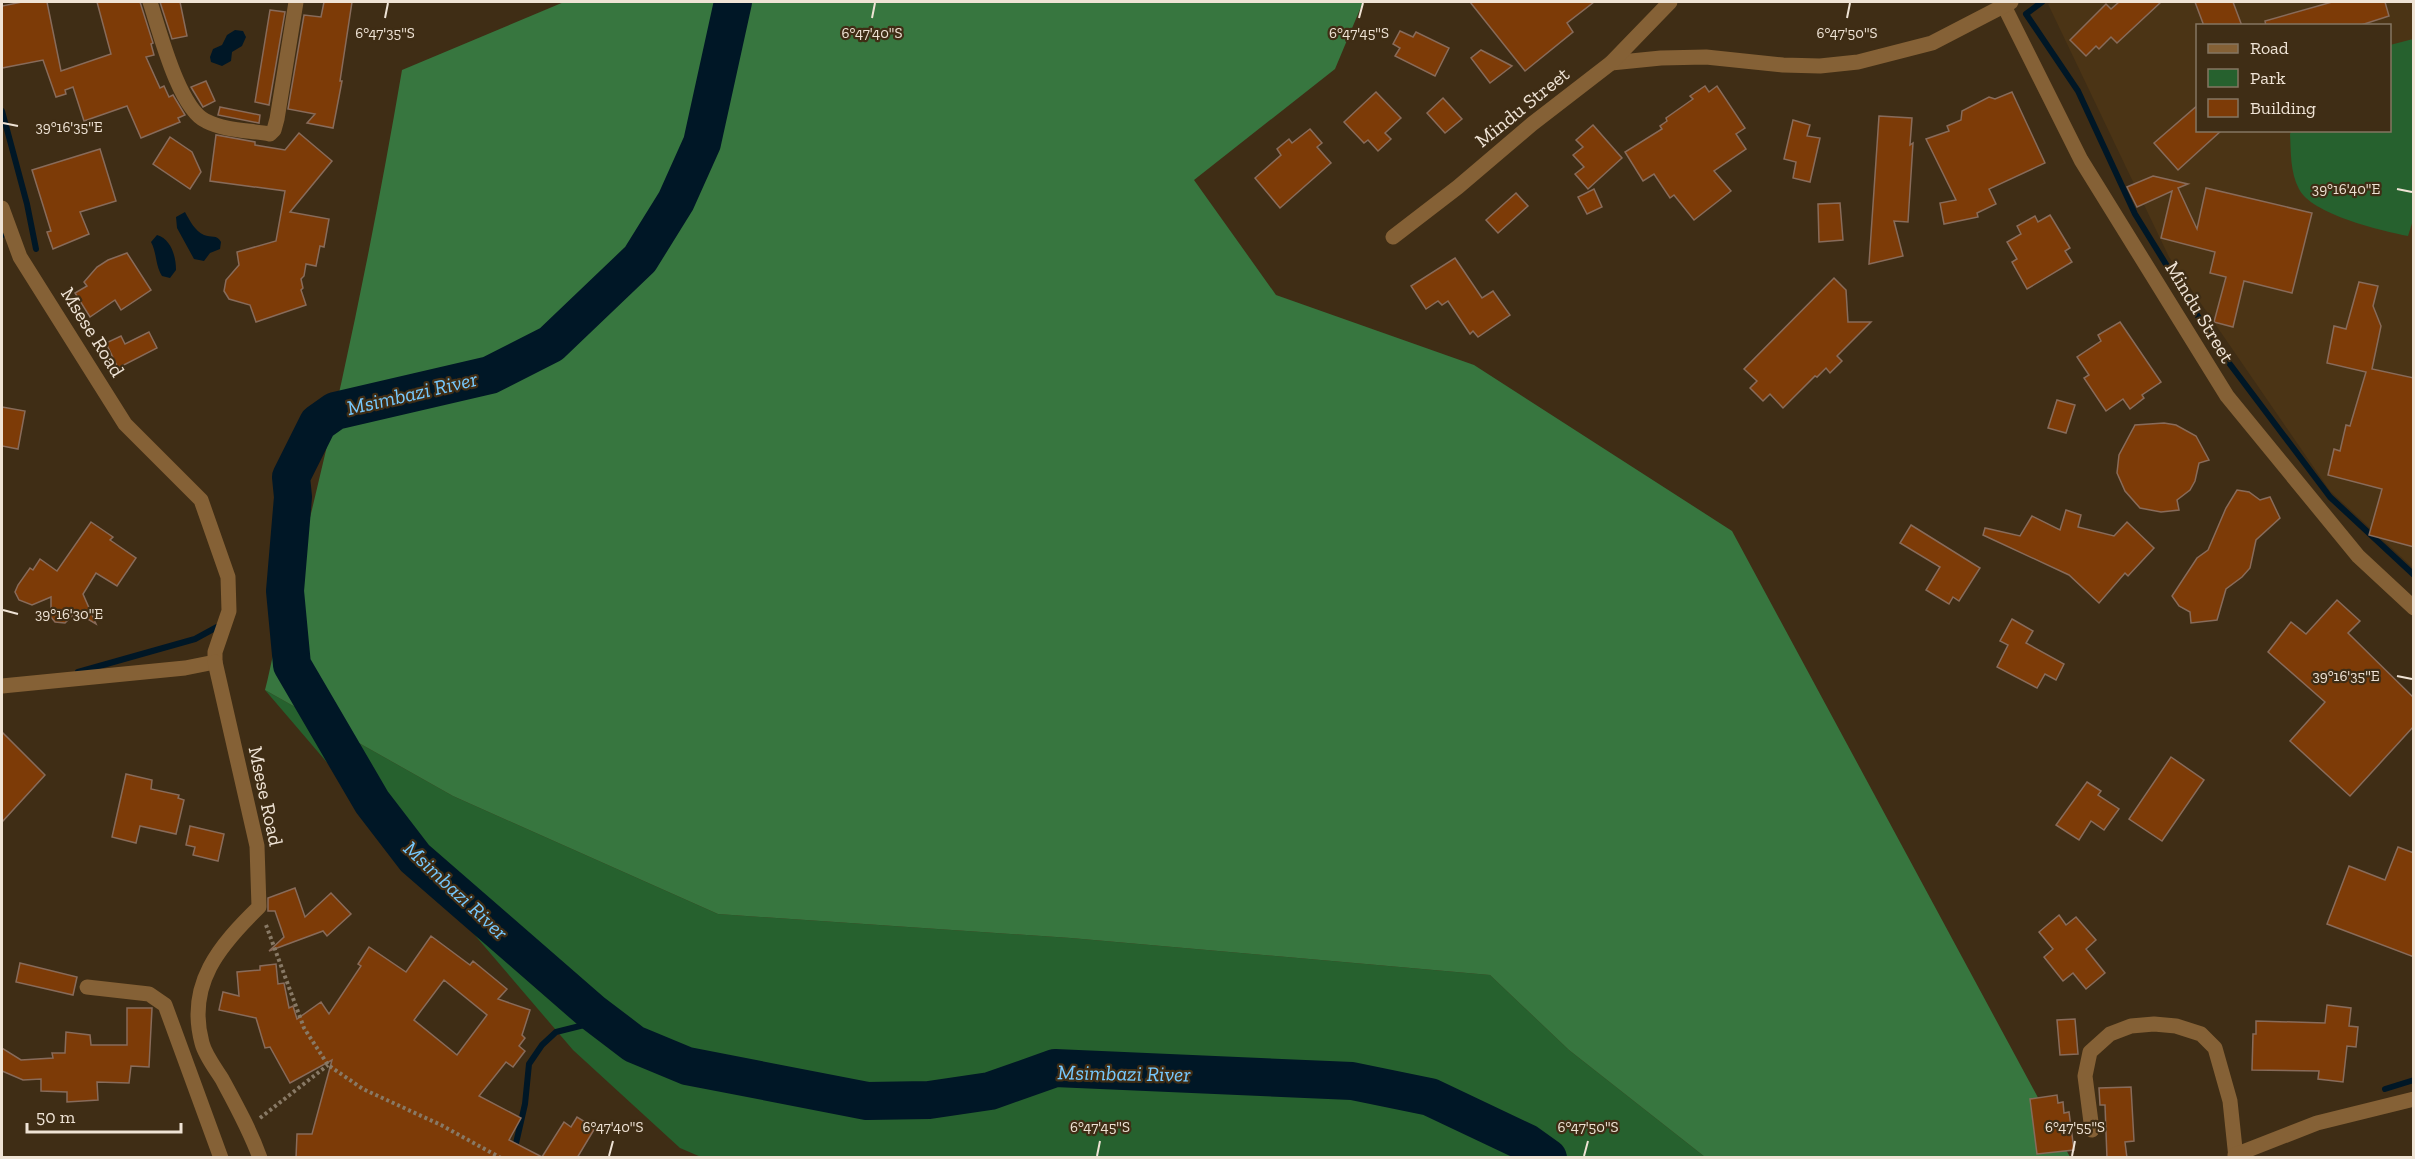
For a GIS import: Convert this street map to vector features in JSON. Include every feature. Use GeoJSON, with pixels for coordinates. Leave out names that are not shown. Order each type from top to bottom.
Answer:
{"type":"FeatureCollection","features":[{"type":"Feature","properties":{"kind":"street"},"geometry":{"type":"LineString","coordinates":[[150,2],[177,83],[203,120],[239,130],[270,134],[278,119],[296,2]]}},
{"type":"Feature","properties":{"kind":"street","name":"Mindu Street"},"geometry":{"type":"LineString","coordinates":[[1393,237],[1611,63],[1670,2]]}},
{"type":"Feature","properties":{"kind":"street"},"geometry":{"type":"LineString","coordinates":[[1611,63],[1661,58],[1706,57],[1783,65],[1820,66],[1858,62],[1932,43],[2006,3]]}},
{"type":"Feature","properties":{"kind":"street","name":"Mindu Street"},"geometry":{"type":"LineString","coordinates":[[2006,3],[2081,160],[2227,396],[2358,556],[2414,608]]}},
{"type":"Feature","properties":{"kind":"street","name":"Msese Road"},"geometry":{"type":"LineString","coordinates":[[2,208],[20,257],[125,424],[201,500],[228,577],[229,611],[215,652],[215,662],[257,846],[259,907]]}},
{"type":"Feature","properties":{"kind":"street"},"geometry":{"type":"LineString","coordinates":[[2,686],[185,668],[215,662]]}},
{"type":"Feature","properties":{"kind":"street"},"geometry":{"type":"LineString","coordinates":[[259,907],[228,938],[209,966],[198,1005],[202,1044],[249,1127],[260,1158]]}},
{"type":"Feature","properties":{"kind":"street"},"geometry":{"type":"LineString","coordinates":[[87,987],[149,994],[165,1005],[221,1158]]}},
{"type":"Feature","properties":{"kind":"street"},"geometry":{"type":"LineString","coordinates":[[2092,1130],[2085,1076],[2090,1052],[2110,1034],[2132,1026],[2154,1024],[2176,1026],[2201,1034],[2215,1048],[2230,1101],[2235,1156],[2317,1123],[2414,1099]]}},
{"type":"Feature","properties":{"kind":"path"},"geometry":{"type":"LineString","coordinates":[[259,907],[301,1022],[328,1065],[363,1089],[441,1125],[501,1158]]}},
{"type":"Feature","properties":{"kind":"path"},"geometry":{"type":"LineString","coordinates":[[249,1127],[328,1065]]}},
{"type":"Feature","properties":{"kind":"shaded area"},"geometry":{"type":"Polygon","coordinates":[[[2052,2],[2413,2],[2413,568],[2330,491],[2169,257],[2048,4],[2052,2]]]}},
{"type":"Feature","properties":{"kind":"green space"},"geometry":{"type":"Polygon","coordinates":[[[564,2],[1363,2],[1335,69],[1194,180],[1276,295],[1474,365],[1732,531],[2070,1157],[1705,1157],[1569,1050],[1490,975],[1071,938],[718,914],[453,796],[265,690],[335,410],[364,275],[402,70],[564,2]]]}},
{"type":"Feature","properties":{"kind":"green space"},"geometry":{"type":"Polygon","coordinates":[[[2413,39],[2414,217],[2408,236],[2348,220],[2317,206],[2299,189],[2292,162],[2291,132],[2391,132],[2391,45],[2413,39]]]}},
{"type":"Feature","properties":{"kind":"green space"},"geometry":{"type":"Polygon","coordinates":[[[265,690],[453,796],[718,914],[1071,938],[1490,975],[1569,1050],[1705,1157],[701,1157],[680,1148],[573,1050],[265,690]]]}},
{"type":"Feature","properties":{"kind":"water"},"geometry":{"type":"Polygon","coordinates":[[[235,30],[243,31],[246,37],[242,46],[232,52],[231,61],[222,66],[211,62],[213,49],[222,45],[227,35],[235,30]]]}},
{"type":"Feature","properties":{"kind":"water"},"geometry":{"type":"Polygon","coordinates":[[[185,212],[198,231],[204,235],[216,237],[221,242],[220,249],[210,253],[204,261],[194,259],[177,228],[176,217],[185,212]]]}},
{"type":"Feature","properties":{"kind":"water"},"geometry":{"type":"Polygon","coordinates":[[[157,235],[166,240],[174,254],[176,270],[170,278],[162,276],[158,268],[151,242],[157,235]]]}},
{"type":"Feature","properties":{"kind":"building"},"geometry":{"type":"Polygon","coordinates":[[[22,2],[47,2],[61,71],[111,54],[97,2],[140,2],[153,43],[151,44],[154,55],[146,57],[160,88],[164,86],[169,97],[173,95],[185,115],[178,118],[180,122],[141,138],[127,106],[84,121],[73,87],[65,90],[66,94],[56,97],[43,60],[2,68],[2,6],[22,2]]]}},
{"type":"Feature","properties":{"kind":"building"},"geometry":{"type":"Polygon","coordinates":[[[160,2],[180,2],[187,36],[172,39],[160,2]]]}},
{"type":"Feature","properties":{"kind":"building"},"geometry":{"type":"Polygon","coordinates":[[[324,2],[352,2],[340,81],[342,81],[333,128],[307,123],[315,114],[288,109],[304,15],[321,17],[324,2]]]}},
{"type":"Feature","properties":{"kind":"building"},"geometry":{"type":"Polygon","coordinates":[[[1470,2],[1594,2],[1567,23],[1573,32],[1525,71],[1470,2]]]}},
{"type":"Feature","properties":{"kind":"building"},"geometry":{"type":"Polygon","coordinates":[[[2119,2],[2161,2],[2117,43],[2111,37],[2099,49],[2096,46],[2086,56],[2070,40],[2106,4],[2111,9],[2119,2]]]}},
{"type":"Feature","properties":{"kind":"building"},"geometry":{"type":"Polygon","coordinates":[[[2195,2],[2233,2],[2241,24],[2203,24],[2195,2]]]}},
{"type":"Feature","properties":{"kind":"building"},"geometry":{"type":"Polygon","coordinates":[[[2332,2],[2385,2],[2389,16],[2364,24],[2266,24],[2265,21],[2332,2]]]}},
{"type":"Feature","properties":{"kind":"building"},"geometry":{"type":"Polygon","coordinates":[[[270,10],[285,12],[269,105],[255,102],[270,10]]]}},
{"type":"Feature","properties":{"kind":"building"},"geometry":{"type":"Polygon","coordinates":[[[1400,31],[1413,37],[1416,32],[1449,48],[1435,76],[1395,56],[1400,48],[1393,44],[1400,31]]]}},
{"type":"Feature","properties":{"kind":"building"},"geometry":{"type":"Polygon","coordinates":[[[1481,50],[1512,66],[1490,83],[1471,58],[1481,50]]]}},
{"type":"Feature","properties":{"kind":"building"},"geometry":{"type":"Polygon","coordinates":[[[206,81],[215,101],[203,107],[191,87],[206,81]]]}},
{"type":"Feature","properties":{"kind":"building"},"geometry":{"type":"Polygon","coordinates":[[[1705,86],[1709,92],[1717,86],[1745,128],[1736,134],[1746,149],[1714,171],[1731,191],[1694,220],[1674,195],[1670,198],[1654,174],[1643,181],[1625,152],[1662,129],[1660,126],[1667,121],[1666,118],[1693,99],[1690,96],[1705,86]]]}},
{"type":"Feature","properties":{"kind":"building"},"geometry":{"type":"Polygon","coordinates":[[[1376,92],[1401,118],[1385,133],[1391,139],[1378,151],[1368,140],[1364,143],[1344,122],[1376,92]]]}},
{"type":"Feature","properties":{"kind":"building"},"geometry":{"type":"Polygon","coordinates":[[[2012,92],[2045,163],[1989,189],[1996,204],[1977,213],[1978,217],[1944,224],[1940,203],[1956,200],[1926,139],[1949,131],[1947,126],[1961,120],[1962,111],[1989,97],[1995,99],[2012,92]]]}},
{"type":"Feature","properties":{"kind":"building"},"geometry":{"type":"Polygon","coordinates":[[[1443,98],[1462,119],[1445,133],[1427,113],[1443,98]]]}},
{"type":"Feature","properties":{"kind":"building"},"geometry":{"type":"Polygon","coordinates":[[[220,107],[260,115],[259,123],[218,115],[220,107]]]}},
{"type":"Feature","properties":{"kind":"building"},"geometry":{"type":"Polygon","coordinates":[[[2196,107],[2196,132],[2220,132],[2178,170],[2154,143],[2196,107]]]}},
{"type":"Feature","properties":{"kind":"building"},"geometry":{"type":"Polygon","coordinates":[[[1879,116],[1912,118],[1910,145],[1913,143],[1908,222],[1894,221],[1903,256],[1869,264],[1879,116]]]}},
{"type":"Feature","properties":{"kind":"building"},"geometry":{"type":"Polygon","coordinates":[[[1793,120],[1810,125],[1807,136],[1820,138],[1810,182],[1793,178],[1796,162],[1784,159],[1793,120]]]}},
{"type":"Feature","properties":{"kind":"building"},"geometry":{"type":"Polygon","coordinates":[[[1593,125],[1622,158],[1588,189],[1575,174],[1584,167],[1573,155],[1583,147],[1576,140],[1593,125]]]}},
{"type":"Feature","properties":{"kind":"building"},"geometry":{"type":"Polygon","coordinates":[[[1310,129],[1322,143],[1317,147],[1331,163],[1280,208],[1255,178],[1281,155],[1277,149],[1289,139],[1292,143],[1310,129]]]}},
{"type":"Feature","properties":{"kind":"building"},"geometry":{"type":"Polygon","coordinates":[[[299,133],[332,161],[290,212],[329,219],[324,247],[320,246],[316,266],[306,264],[304,276],[301,279],[303,288],[301,290],[306,305],[256,322],[250,305],[229,299],[224,291],[226,280],[239,265],[237,252],[276,241],[285,191],[210,181],[216,135],[285,150],[299,133]]]}},
{"type":"Feature","properties":{"kind":"building"},"geometry":{"type":"Polygon","coordinates":[[[170,137],[192,152],[201,172],[190,189],[153,164],[170,137]]]}},
{"type":"Feature","properties":{"kind":"building"},"geometry":{"type":"Polygon","coordinates":[[[100,149],[116,201],[80,212],[89,234],[53,249],[47,232],[51,231],[32,170],[100,149]]]}},
{"type":"Feature","properties":{"kind":"building"},"geometry":{"type":"Polygon","coordinates":[[[2153,176],[2188,184],[2178,188],[2197,229],[2206,188],[2312,213],[2292,293],[2244,281],[2233,327],[2214,322],[2226,277],[2210,273],[2215,252],[2161,238],[2172,191],[2137,207],[2127,187],[2153,176]]]}},
{"type":"Feature","properties":{"kind":"building"},"geometry":{"type":"Polygon","coordinates":[[[1594,189],[1602,207],[1587,214],[1578,197],[1594,189]]]}},
{"type":"Feature","properties":{"kind":"building"},"geometry":{"type":"Polygon","coordinates":[[[1516,193],[1528,206],[1498,233],[1486,220],[1516,193]]]}},
{"type":"Feature","properties":{"kind":"building"},"geometry":{"type":"Polygon","coordinates":[[[1840,203],[1843,240],[1819,242],[1818,204],[1840,203]]]}},
{"type":"Feature","properties":{"kind":"building"},"geometry":{"type":"Polygon","coordinates":[[[2050,215],[2070,248],[2065,251],[2072,262],[2027,289],[2012,262],[2017,259],[2007,242],[2021,234],[2017,226],[2035,216],[2038,222],[2050,215]]]}},
{"type":"Feature","properties":{"kind":"building"},"geometry":{"type":"Polygon","coordinates":[[[127,253],[151,290],[121,310],[115,300],[90,317],[75,293],[87,286],[84,282],[97,267],[127,253]]]}},
{"type":"Feature","properties":{"kind":"building"},"geometry":{"type":"Polygon","coordinates":[[[1455,258],[1482,298],[1493,291],[1510,315],[1478,337],[1473,331],[1470,334],[1448,301],[1442,305],[1438,301],[1426,309],[1411,286],[1455,258]]]}},
{"type":"Feature","properties":{"kind":"building"},"geometry":{"type":"Polygon","coordinates":[[[1834,278],[1846,290],[1848,322],[1871,322],[1837,356],[1842,361],[1830,373],[1826,368],[1817,377],[1815,376],[1783,408],[1770,394],[1763,401],[1750,388],[1757,381],[1744,369],[1834,278]]]}},
{"type":"Feature","properties":{"kind":"building"},"geometry":{"type":"Polygon","coordinates":[[[2359,282],[2378,286],[2373,306],[2381,326],[2372,369],[2414,378],[2414,547],[2369,535],[2382,489],[2328,475],[2334,449],[2340,451],[2346,425],[2350,426],[2366,372],[2327,363],[2334,326],[2346,329],[2359,282]]]}},
{"type":"Feature","properties":{"kind":"building"},"geometry":{"type":"Polygon","coordinates":[[[2120,322],[2161,382],[2142,395],[2144,398],[2130,409],[2123,399],[2106,411],[2084,378],[2089,375],[2077,357],[2101,341],[2098,335],[2120,322]]]}},
{"type":"Feature","properties":{"kind":"building"},"geometry":{"type":"Polygon","coordinates":[[[149,332],[157,348],[118,368],[106,343],[121,336],[125,344],[149,332]]]}},
{"type":"Feature","properties":{"kind":"building"},"geometry":{"type":"Polygon","coordinates":[[[2057,400],[2075,405],[2066,433],[2048,428],[2057,400]]]}},
{"type":"Feature","properties":{"kind":"building"},"geometry":{"type":"Polygon","coordinates":[[[2,407],[25,411],[18,449],[2,446],[2,407]]]}},
{"type":"Feature","properties":{"kind":"building"},"geometry":{"type":"Polygon","coordinates":[[[2164,423],[2176,425],[2196,436],[2209,460],[2199,463],[2195,481],[2190,490],[2177,500],[2179,510],[2161,512],[2140,508],[2125,491],[2117,473],[2119,455],[2135,425],[2164,423]]]}},
{"type":"Feature","properties":{"kind":"building"},"geometry":{"type":"Polygon","coordinates":[[[2237,490],[2249,492],[2260,500],[2270,497],[2280,518],[2256,540],[2250,568],[2226,589],[2217,620],[2191,623],[2190,612],[2179,606],[2172,596],[2197,558],[2208,550],[2226,508],[2237,490]]]}},
{"type":"Feature","properties":{"kind":"building"},"geometry":{"type":"Polygon","coordinates":[[[2066,510],[2081,515],[2078,527],[2114,536],[2127,522],[2154,548],[2128,576],[2125,573],[2099,603],[2069,575],[1983,535],[1985,528],[2020,536],[2032,516],[2060,530],[2066,510]]]}},
{"type":"Feature","properties":{"kind":"building"},"geometry":{"type":"Polygon","coordinates":[[[91,522],[113,537],[110,540],[136,558],[117,586],[96,573],[83,594],[96,624],[76,612],[65,623],[55,622],[51,617],[51,597],[32,605],[19,600],[15,592],[30,568],[33,570],[40,559],[57,571],[91,522]]]}},
{"type":"Feature","properties":{"kind":"building"},"geometry":{"type":"Polygon","coordinates":[[[1911,525],[1980,568],[1959,601],[1953,597],[1949,604],[1926,590],[1940,567],[1900,543],[1911,525]]]}},
{"type":"Feature","properties":{"kind":"building"},"geometry":{"type":"Polygon","coordinates":[[[2337,600],[2360,621],[2348,633],[2414,698],[2414,726],[2350,796],[2290,741],[2325,702],[2268,652],[2291,622],[2306,634],[2337,600]]]}},
{"type":"Feature","properties":{"kind":"building"},"geometry":{"type":"Polygon","coordinates":[[[2012,619],[2033,631],[2026,643],[2064,664],[2056,680],[2045,674],[2037,688],[1997,667],[2008,645],[2000,641],[2012,619]]]}},
{"type":"Feature","properties":{"kind":"building"},"geometry":{"type":"Polygon","coordinates":[[[2,732],[45,775],[2,822],[2,732]]]}},
{"type":"Feature","properties":{"kind":"building"},"geometry":{"type":"Polygon","coordinates":[[[2171,757],[2204,780],[2162,841],[2129,819],[2171,757]]]}},
{"type":"Feature","properties":{"kind":"building"},"geometry":{"type":"Polygon","coordinates":[[[126,774],[152,780],[151,789],[179,795],[178,798],[184,800],[176,834],[140,826],[136,843],[112,837],[126,774]]]}},
{"type":"Feature","properties":{"kind":"building"},"geometry":{"type":"Polygon","coordinates":[[[2087,782],[2101,791],[2098,795],[2119,809],[2104,830],[2091,821],[2079,840],[2056,825],[2087,782]]]}},
{"type":"Feature","properties":{"kind":"building"},"geometry":{"type":"Polygon","coordinates":[[[190,826],[224,834],[218,861],[193,855],[195,847],[186,845],[190,826]]]}},
{"type":"Feature","properties":{"kind":"building"},"geometry":{"type":"Polygon","coordinates":[[[2398,847],[2414,853],[2414,957],[2327,924],[2349,866],[2385,880],[2398,847]]]}},
{"type":"Feature","properties":{"kind":"building"},"geometry":{"type":"Polygon","coordinates":[[[295,888],[305,917],[331,893],[351,914],[327,936],[323,931],[269,951],[284,937],[275,911],[268,911],[268,898],[295,888]]]}},
{"type":"Feature","properties":{"kind":"building"},"geometry":{"type":"Polygon","coordinates":[[[2059,915],[2066,925],[2076,917],[2096,940],[2086,949],[2105,973],[2086,989],[2073,973],[2063,981],[2044,957],[2053,949],[2039,932],[2059,915]]]}},
{"type":"Feature","properties":{"kind":"building"},"geometry":{"type":"Polygon","coordinates":[[[431,936],[470,965],[473,961],[507,989],[498,999],[530,1010],[522,1035],[525,1038],[519,1046],[525,1051],[513,1067],[506,1062],[479,1096],[521,1118],[509,1140],[542,1157],[564,1122],[571,1127],[577,1117],[595,1128],[577,1158],[296,1158],[297,1134],[312,1134],[332,1060],[290,1083],[270,1047],[265,1048],[256,1018],[219,1010],[223,992],[239,996],[237,972],[260,970],[260,966],[276,964],[278,984],[284,983],[289,1008],[293,1006],[297,1019],[321,1002],[329,1014],[361,966],[358,964],[369,947],[406,972],[431,936]],[[444,980],[414,1020],[457,1055],[487,1015],[444,980]]]}},
{"type":"Feature","properties":{"kind":"building"},"geometry":{"type":"Polygon","coordinates":[[[20,963],[77,977],[73,995],[16,982],[20,963]]]}},
{"type":"Feature","properties":{"kind":"building"},"geometry":{"type":"Polygon","coordinates":[[[2327,1005],[2351,1008],[2349,1026],[2358,1027],[2356,1047],[2347,1046],[2343,1082],[2318,1079],[2319,1071],[2252,1070],[2253,1034],[2256,1034],[2256,1021],[2325,1023],[2327,1005]]]}},
{"type":"Feature","properties":{"kind":"building"},"geometry":{"type":"Polygon","coordinates":[[[127,1008],[152,1008],[149,1067],[131,1066],[129,1083],[97,1082],[98,1100],[67,1102],[67,1092],[41,1091],[41,1079],[23,1080],[2,1071],[2,1048],[21,1060],[53,1058],[52,1053],[65,1053],[66,1032],[90,1035],[91,1045],[127,1045],[127,1008]]]}},
{"type":"Feature","properties":{"kind":"building"},"geometry":{"type":"Polygon","coordinates":[[[2075,1019],[2078,1054],[2060,1055],[2057,1020],[2075,1019]]]}},
{"type":"Feature","properties":{"kind":"building"},"geometry":{"type":"Polygon","coordinates":[[[2131,1087],[2134,1141],[2125,1142],[2127,1158],[2107,1158],[2105,1105],[2100,1105],[2099,1088],[2131,1087]]]}},
{"type":"Feature","properties":{"kind":"building"},"geometry":{"type":"Polygon","coordinates":[[[2057,1095],[2058,1103],[2063,1102],[2064,1113],[2069,1112],[2074,1150],[2037,1154],[2030,1099],[2057,1095]]]}},
{"type":"Feature","properties":{"kind":"waterway","name":"Msimbazi River"},"geometry":{"type":"LineString","coordinates":[[733,2],[702,143],[676,201],[640,259],[551,344],[490,375],[335,411],[318,423],[291,477],[293,497],[285,591],[292,665],[372,802],[415,858],[592,1012],[634,1044],[687,1066],[867,1101],[929,1100],[990,1091],[1055,1068],[1352,1081],[1430,1097],[1527,1143],[1548,1158]]}},
{"type":"Feature","properties":{"kind":"waterway"},"geometry":{"type":"LineString","coordinates":[[2042,2],[2026,14],[2078,91],[2135,214],[2217,347],[2330,497],[2414,575]]}},
{"type":"Feature","properties":{"kind":"waterway"},"geometry":{"type":"LineString","coordinates":[[2,111],[27,204],[36,249]]}},
{"type":"Feature","properties":{"kind":"waterway"},"geometry":{"type":"LineString","coordinates":[[2,226],[2,235]]}},
{"type":"Feature","properties":{"kind":"waterway"},"geometry":{"type":"LineString","coordinates":[[78,672],[195,639],[217,627]]}},
{"type":"Feature","properties":{"kind":"waterway"},"geometry":{"type":"LineString","coordinates":[[514,1152],[525,1104],[529,1064],[542,1045],[556,1032],[592,1023],[592,1012]]}},
{"type":"Feature","properties":{"kind":"waterway"},"geometry":{"type":"LineString","coordinates":[[2385,1089],[2414,1080]]}}]}
